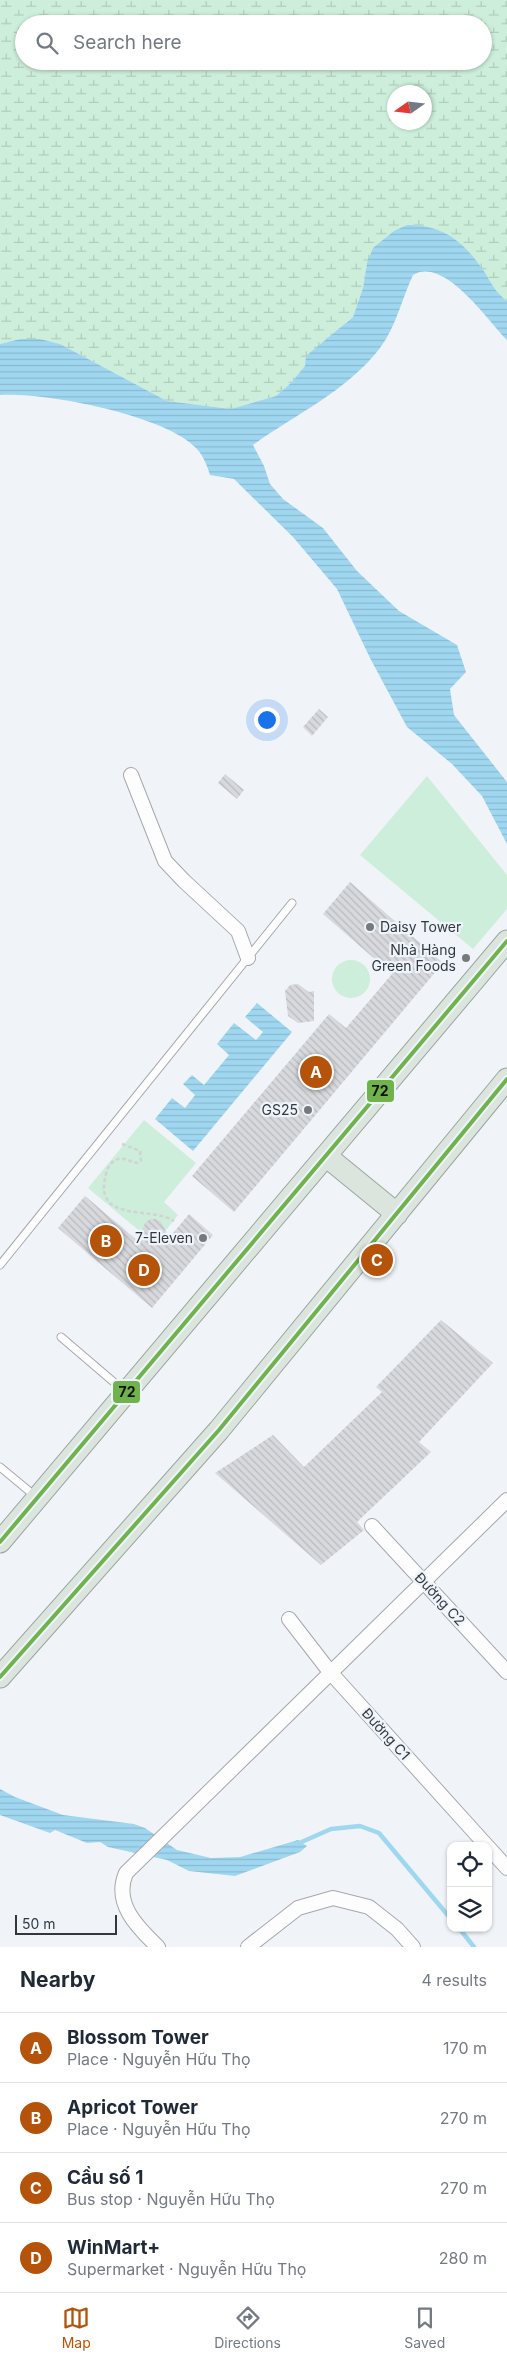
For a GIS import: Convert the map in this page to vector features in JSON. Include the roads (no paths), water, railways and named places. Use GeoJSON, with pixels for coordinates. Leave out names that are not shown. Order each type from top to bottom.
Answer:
{"type":"FeatureCollection","features":[{"type":"Feature","properties":{"kind":"main road"},"geometry":{"type":"LineString","coordinates":[[0,1542],[504,944]]}},
{"type":"Feature","properties":{"kind":"main road"},"geometry":{"type":"LineString","coordinates":[[0,1677],[218,1430],[507,1079]]}},
{"type":"Feature","properties":{"kind":"main road"},"geometry":{"type":"LineString","coordinates":[[326,1156],[397,1214]]}},
{"type":"Feature","properties":{"kind":"street"},"geometry":{"type":"LineString","coordinates":[[131,775],[165,861],[238,931],[248,958]]}},
{"type":"Feature","properties":{"kind":"street"},"geometry":{"type":"LineString","coordinates":[[158,1947],[140,1930],[122,1900],[120,1886],[126,1873],[507,1500]]}},
{"type":"Feature","properties":{"kind":"street","name":"Đường C2"},"geometry":{"type":"LineString","coordinates":[[372,1526],[507,1672]]}},
{"type":"Feature","properties":{"kind":"street","name":"Đường C1"},"geometry":{"type":"LineString","coordinates":[[289,1619],[330,1672],[484,1842]]}},
{"type":"Feature","properties":{"kind":"street","name":"Đường C1"},"geometry":{"type":"LineString","coordinates":[[492,1851],[507,1868]]}},
{"type":"Feature","properties":{"kind":"street"},"geometry":{"type":"LineString","coordinates":[[248,1947],[298,1908],[333,1898],[368,1907],[397,1928],[413,1947]]}},
{"type":"Feature","properties":{"kind":"lane"},"geometry":{"type":"LineString","coordinates":[[0,1264],[292,903]]}},
{"type":"Feature","properties":{"kind":"lane"},"geometry":{"type":"LineString","coordinates":[[61,1337],[126,1392]]}},
{"type":"Feature","properties":{"kind":"lane"},"geometry":{"type":"LineString","coordinates":[[0,1466],[37,1498]]}},
{"type":"Feature","properties":{"kind":"water"},"geometry":{"type":"Polygon","coordinates":[[[407,225],[430,228],[449,235],[458,241],[473,257],[495,288],[507,301],[507,340],[477,306],[451,282],[438,274],[425,272],[413,275],[386,340],[367,363],[337,389],[253,445],[264,466],[270,484],[283,499],[323,528],[357,571],[399,611],[457,645],[466,672],[450,689],[454,715],[507,782],[507,844],[482,796],[452,764],[407,727],[370,658],[337,589],[293,537],[234,479],[210,475],[201,454],[196,448],[181,436],[159,425],[103,408],[74,402],[45,397],[0,395],[0,344],[20,339],[40,339],[60,344],[167,401],[231,409],[276,396],[291,383],[305,366],[306,356],[353,317],[363,288],[367,263],[373,248],[394,231],[407,225]]]}},
{"type":"Feature","properties":{"kind":"water"},"geometry":{"type":"Polygon","coordinates":[[[257,1003],[292,1032],[193,1151],[155,1119],[172,1098],[185,1108],[195,1095],[183,1084],[192,1075],[204,1085],[229,1055],[217,1044],[234,1023],[256,1040],[263,1032],[245,1017],[257,1003]]]}},
{"type":"Feature","properties":{"kind":"water"},"geometry":{"type":"Polygon","coordinates":[[[0,1789],[15,1797],[63,1815],[134,1824],[145,1828],[177,1850],[211,1858],[240,1857],[298,1840],[307,1846],[300,1852],[235,1876],[189,1871],[167,1860],[108,1847],[100,1842],[87,1843],[55,1830],[50,1833],[0,1815],[0,1789]]]}},
{"type":"Feature","properties":{"kind":"waterway"},"geometry":{"type":"LineString","coordinates":[[297,1844],[331,1829],[360,1826],[379,1833],[447,1914]]}},
{"type":"Feature","properties":{"kind":"waterway"},"geometry":{"type":"LineString","coordinates":[[462,1932],[474,1947]]}},
{"type":"Feature","properties":{"kind":"place","name":"Daisy Tower"},"geometry":{"type":"Point","coordinates":[370,927]}},
{"type":"Feature","properties":{"kind":"place","name":"Nhà Hàng Green Foods"},"geometry":{"type":"Point","coordinates":[466,958]}},
{"type":"Feature","properties":{"kind":"place","name":"Blossom Tower"},"geometry":{"type":"Point","coordinates":[316,1072]}},
{"type":"Feature","properties":{"kind":"place","name":"GS25"},"geometry":{"type":"Point","coordinates":[308,1110]}},
{"type":"Feature","properties":{"kind":"place","name":"7-Eleven"},"geometry":{"type":"Point","coordinates":[203,1238]}},
{"type":"Feature","properties":{"kind":"place","name":"Apricot Tower"},"geometry":{"type":"Point","coordinates":[106,1241]}},
{"type":"Feature","properties":{"kind":"place","name":"Cầu số 1"},"geometry":{"type":"Point","coordinates":[377,1260]}},
{"type":"Feature","properties":{"kind":"place","name":"WinMart+"},"geometry":{"type":"Point","coordinates":[144,1270]}}]}
